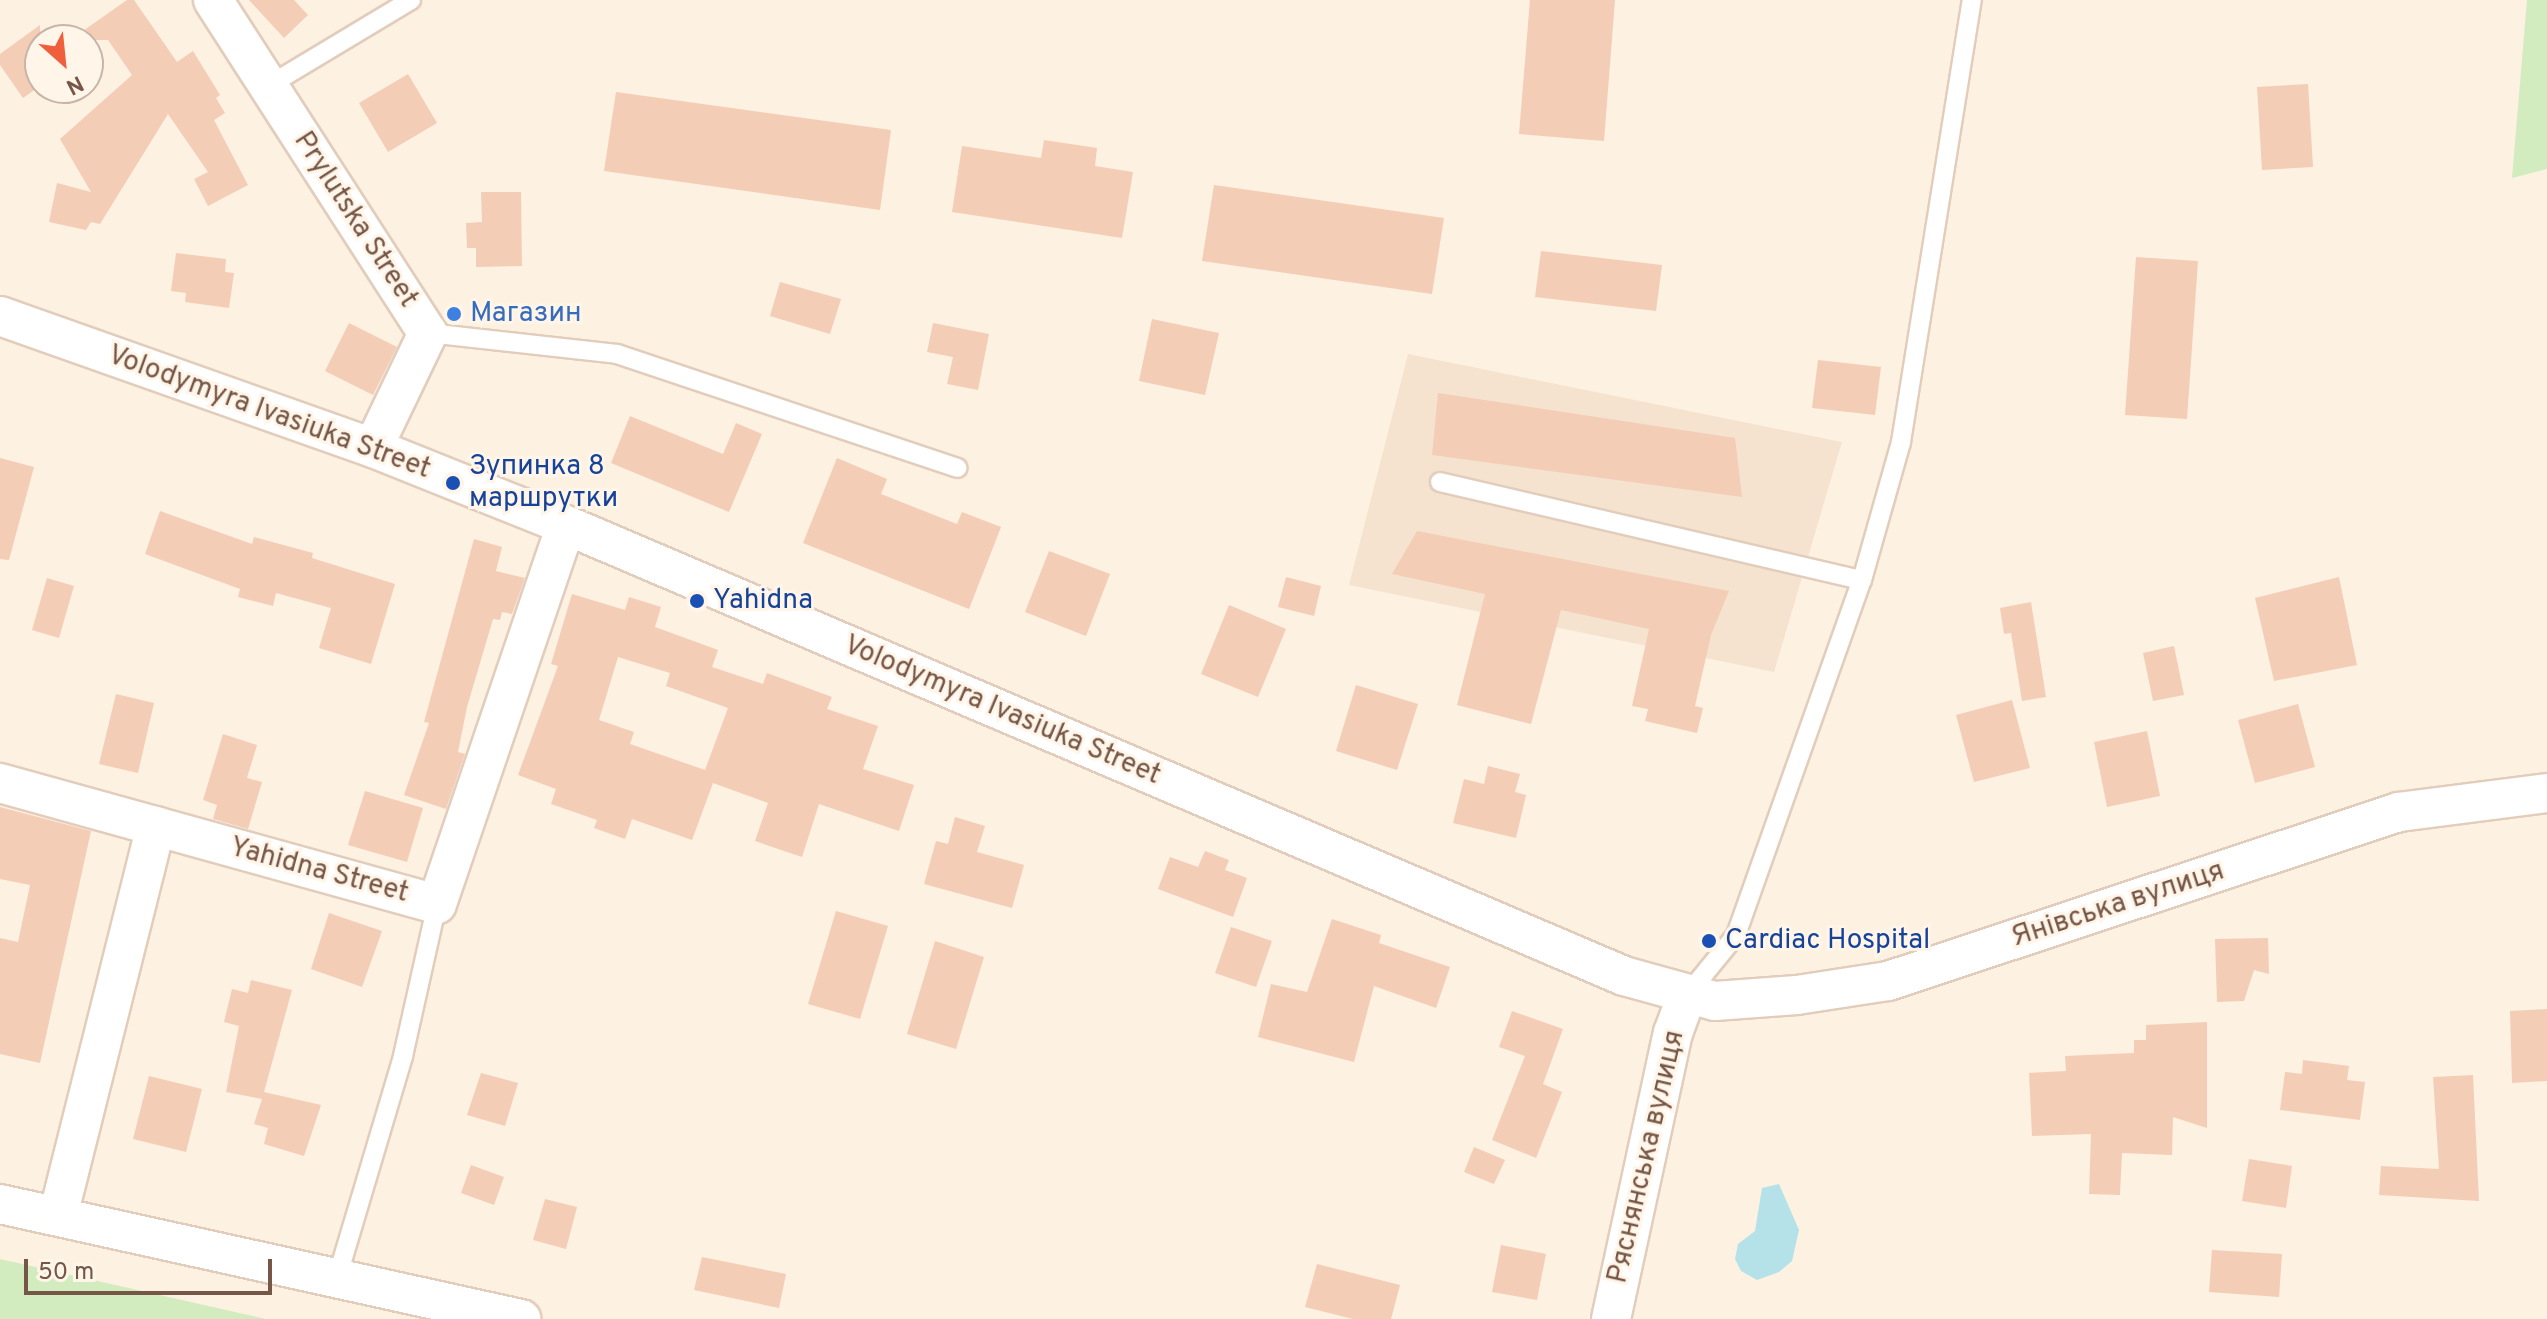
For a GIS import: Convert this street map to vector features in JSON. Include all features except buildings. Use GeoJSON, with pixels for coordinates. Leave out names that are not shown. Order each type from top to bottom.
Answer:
{"type":"FeatureCollection","features":[{"type":"Feature","properties":{"kind":"street","name":"Prylutska Street"},"geometry":{"type":"LineString","coordinates":[[213,0],[428,333],[373,448]]}},
{"type":"Feature","properties":{"kind":"street","name":"Volodymyra Ivasiuka Street"},"geometry":{"type":"LineString","coordinates":[[0,316],[373,448],[566,525],[1609,970],[1687,995]]}},
{"type":"Feature","properties":{"kind":"street","name":"Yahidna Street"},"geometry":{"type":"LineString","coordinates":[[0,783],[437,904],[566,525]]}},
{"type":"Feature","properties":{"kind":"street","name":"Янівська вулиця"},"geometry":{"type":"LineString","coordinates":[[1687,995],[1715,1001],[1783,996],[1888,981],[2399,812],[2547,793]]}},
{"type":"Feature","properties":{"kind":"street"},"geometry":{"type":"LineString","coordinates":[[58,1216],[156,826]]}},
{"type":"Feature","properties":{"kind":"street","name":"Ряснянська вулиця"},"geometry":{"type":"LineString","coordinates":[[1611,1319],[1673,1033],[1687,995]]}},
{"type":"Feature","properties":{"kind":"street"},"geometry":{"type":"LineString","coordinates":[[0,1204],[521,1319]]}},
{"type":"Feature","properties":{"kind":"lane"},"geometry":{"type":"LineString","coordinates":[[268,86],[411,0]]}},
{"type":"Feature","properties":{"kind":"lane"},"geometry":{"type":"LineString","coordinates":[[1687,995],[1736,935],[1862,580],[1901,442],[1972,0]]}},
{"type":"Feature","properties":{"kind":"lane"},"geometry":{"type":"LineString","coordinates":[[428,333],[617,354],[957,468]]}},
{"type":"Feature","properties":{"kind":"lane"},"geometry":{"type":"LineString","coordinates":[[1440,482],[1862,580]]}},
{"type":"Feature","properties":{"kind":"lane"},"geometry":{"type":"LineString","coordinates":[[337,1278],[403,1056],[437,904]]}},
{"type":"Feature","properties":{"kind":"shaded area"},"geometry":{"type":"Polygon","coordinates":[[[1408,354],[1842,442],[1774,672],[1349,585],[1408,354]]]}},
{"type":"Feature","properties":{"kind":"green space"},"geometry":{"type":"Polygon","coordinates":[[[2527,0],[2547,0],[2547,169],[2512,178],[2527,0]]]}},
{"type":"Feature","properties":{"kind":"green space"},"geometry":{"type":"Polygon","coordinates":[[[0,1259],[266,1319],[0,1319],[0,1259]]]}},
{"type":"Feature","properties":{"kind":"water"},"geometry":{"type":"Polygon","coordinates":[[[1779,1184],[1799,1230],[1792,1261],[1779,1272],[1757,1280],[1741,1271],[1735,1259],[1738,1244],[1755,1231],[1762,1188],[1779,1184]]]}},
{"type":"Feature","properties":{"kind":"place","name":"Магазин"},"geometry":{"type":"Point","coordinates":[454,314]}},
{"type":"Feature","properties":{"kind":"place","name":"Зупинка 8 маршрутки"},"geometry":{"type":"Point","coordinates":[453,483]}},
{"type":"Feature","properties":{"kind":"place","name":"Yahidna"},"geometry":{"type":"Point","coordinates":[697,601]}},
{"type":"Feature","properties":{"kind":"place","name":"Cardiac Hospital"},"geometry":{"type":"Point","coordinates":[1709,941]}}]}
